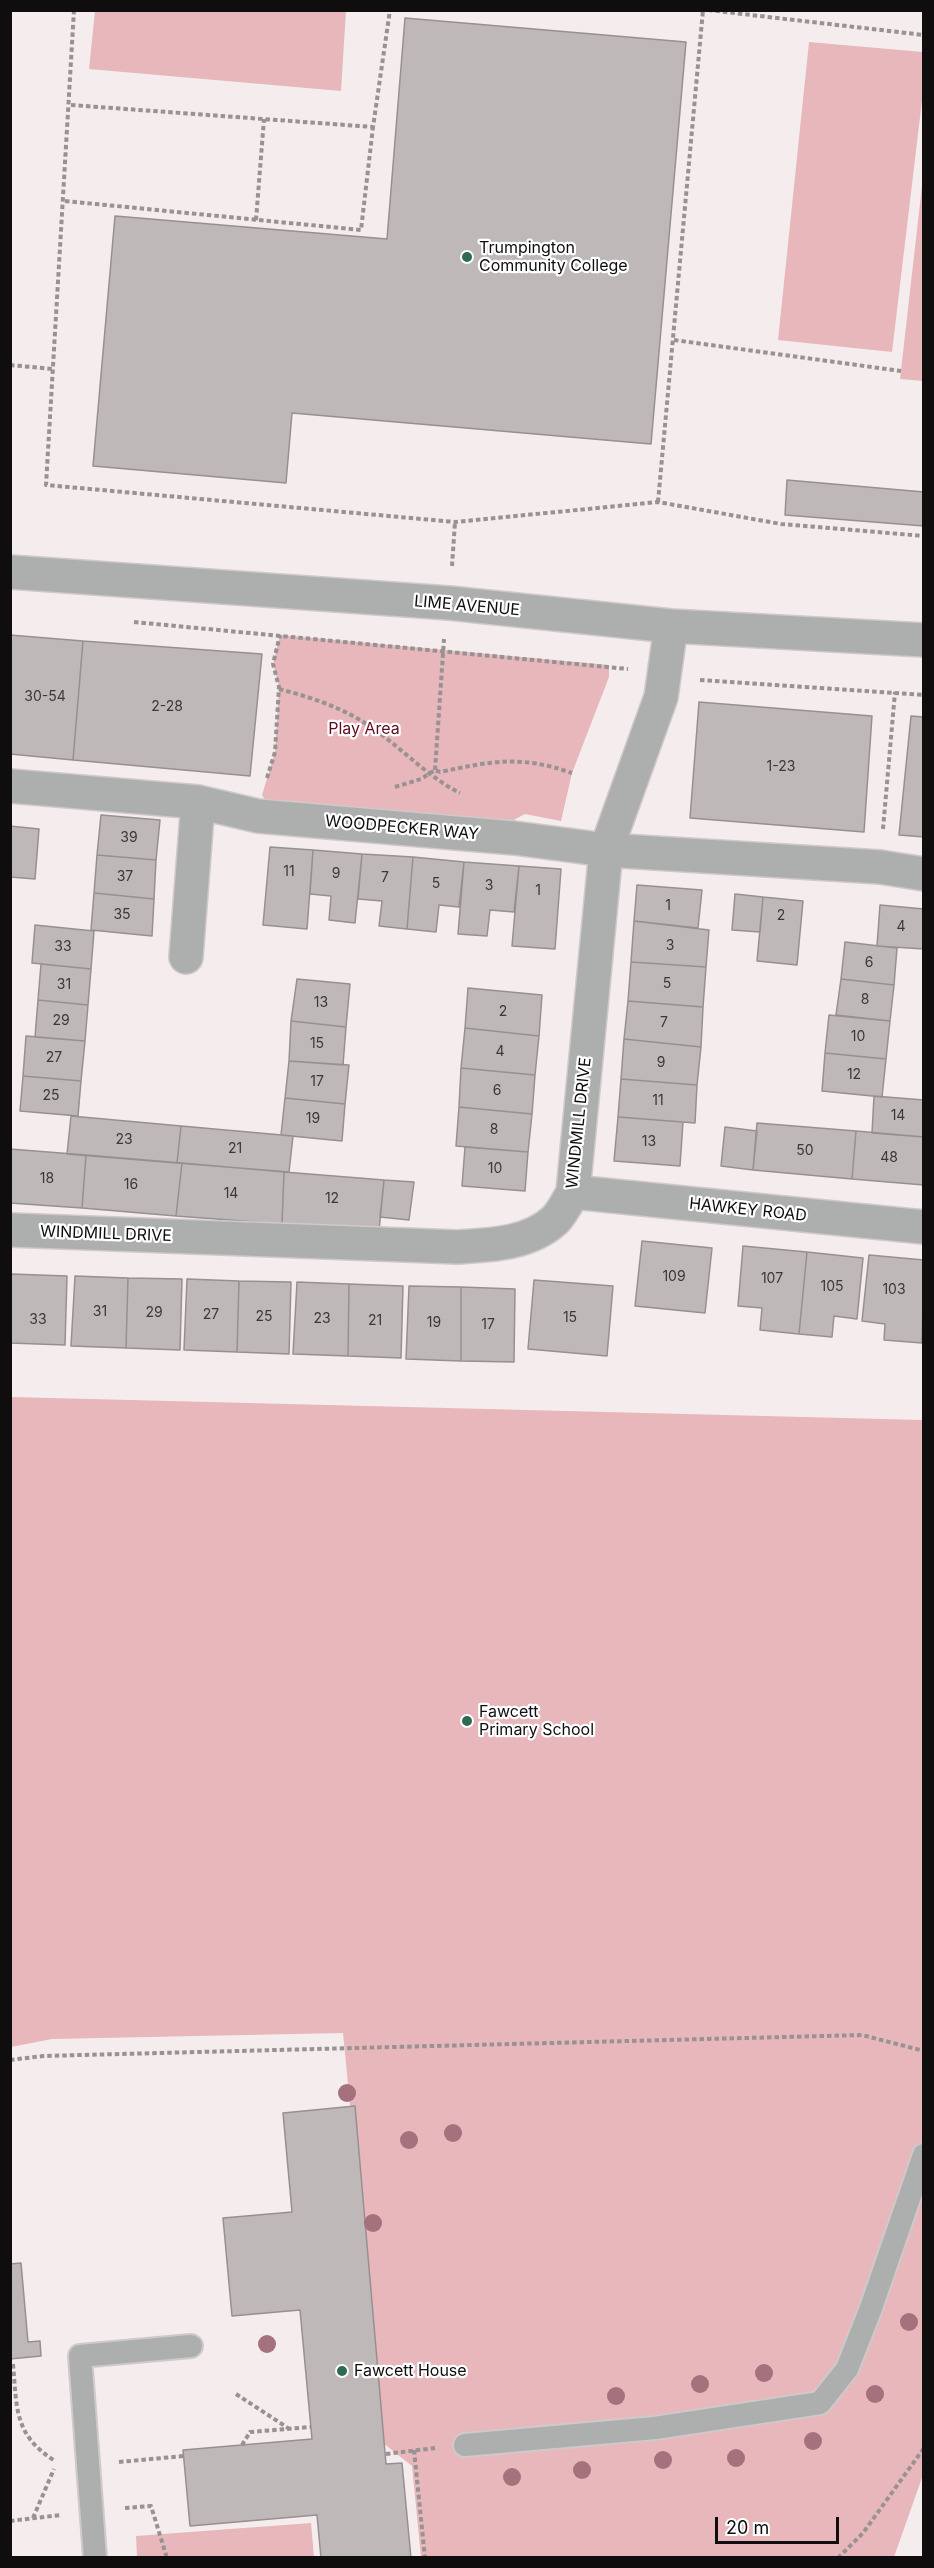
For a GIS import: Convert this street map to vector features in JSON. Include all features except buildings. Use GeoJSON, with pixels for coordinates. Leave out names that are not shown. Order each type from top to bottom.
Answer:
{"type":"FeatureCollection","features":[{"type":"Feature","properties":{"kind":"street","name":"LIME AVENUE"},"geometry":{"type":"LineString","coordinates":[[10,572],[449,603],[671,626],[924,640]]}},
{"type":"Feature","properties":{"kind":"street","name":"WINDMILL DRIVE"},"geometry":{"type":"LineString","coordinates":[[10,1230],[457,1247],[496,1244],[537,1234],[557,1218],[573,1192],[606,850],[661,697],[671,626]]}},
{"type":"Feature","properties":{"kind":"street","name":"WOODPECKER WAY"},"geometry":{"type":"LineString","coordinates":[[10,786],[198,802],[258,816],[514,838],[606,850]]}},
{"type":"Feature","properties":{"kind":"street"},"geometry":{"type":"LineString","coordinates":[[186,957],[198,802]]}},
{"type":"Feature","properties":{"kind":"street"},"geometry":{"type":"LineString","coordinates":[[606,850],[880,867],[924,874]]}},
{"type":"Feature","properties":{"kind":"street","name":"HAWKEY ROAD"},"geometry":{"type":"LineString","coordinates":[[573,1192],[924,1227]]}},
{"type":"Feature","properties":{"kind":"lane"},"geometry":{"type":"LineString","coordinates":[[465,2445],[655,2428],[820,2403],[847,2369],[924,2155]]}},
{"type":"Feature","properties":{"kind":"lane"},"geometry":{"type":"LineString","coordinates":[[95,2558],[80,2356],[191,2346]]}},
{"type":"Feature","properties":{"kind":"path"},"geometry":{"type":"LineString","coordinates":[[74,10],[65,201],[46,485],[455,522],[658,502],[781,524],[924,536]]}},
{"type":"Feature","properties":{"kind":"path"},"geometry":{"type":"LineString","coordinates":[[65,201],[361,230],[390,10]]}},
{"type":"Feature","properties":{"kind":"path"},"geometry":{"type":"LineString","coordinates":[[658,502],[703,10]]}},
{"type":"Feature","properties":{"kind":"path"},"geometry":{"type":"LineString","coordinates":[[708,10],[924,35]]}},
{"type":"Feature","properties":{"kind":"path"},"geometry":{"type":"LineString","coordinates":[[70,105],[373,127]]}},
{"type":"Feature","properties":{"kind":"path"},"geometry":{"type":"LineString","coordinates":[[256,220],[264,119]]}},
{"type":"Feature","properties":{"kind":"path"},"geometry":{"type":"LineString","coordinates":[[674,340],[901,371]]}},
{"type":"Feature","properties":{"kind":"path"},"geometry":{"type":"LineString","coordinates":[[10,365],[53,369]]}},
{"type":"Feature","properties":{"kind":"path"},"geometry":{"type":"LineString","coordinates":[[128,621],[609,665],[665,676],[924,694]]}},
{"type":"Feature","properties":{"kind":"path"},"geometry":{"type":"LineString","coordinates":[[265,784],[275,752],[279,689],[273,664],[280,635]]}},
{"type":"Feature","properties":{"kind":"path"},"geometry":{"type":"LineString","coordinates":[[443,650],[435,770],[440,772],[500,760],[524,760],[572,773]]}},
{"type":"Feature","properties":{"kind":"path"},"geometry":{"type":"LineString","coordinates":[[279,689],[318,700],[367,724],[429,774]]}},
{"type":"Feature","properties":{"kind":"path"},"geometry":{"type":"LineString","coordinates":[[880,867],[895,692]]}},
{"type":"Feature","properties":{"kind":"path"},"geometry":{"type":"LineString","coordinates":[[10,2060],[66,2056],[862,2035],[924,2051]]}},
{"type":"Feature","properties":{"kind":"path"},"geometry":{"type":"LineString","coordinates":[[236,2394],[288,2428]]}},
{"type":"Feature","properties":{"kind":"path"},"geometry":{"type":"LineString","coordinates":[[242,2445],[250,2432],[311,2427]]}},
{"type":"Feature","properties":{"kind":"path"},"geometry":{"type":"LineString","coordinates":[[386,2454],[465,2445]]}},
{"type":"Feature","properties":{"kind":"path"},"geometry":{"type":"LineString","coordinates":[[838,2558],[862,2533],[924,2448]]}},
{"type":"Feature","properties":{"kind":"path"},"geometry":{"type":"LineString","coordinates":[[414,2450],[425,2558]]}},
{"type":"Feature","properties":{"kind":"path"},"geometry":{"type":"LineString","coordinates":[[33,2518],[57,2462]]}},
{"type":"Feature","properties":{"kind":"green space"},"geometry":{"type":"Polygon","coordinates":[[[95,11],[346,11],[341,91],[89,69],[95,11]]]}},
{"type":"Feature","properties":{"kind":"green space"},"geometry":{"type":"Polygon","coordinates":[[[809,42],[923,52],[923,92],[892,352],[778,340],[809,42]]]}},
{"type":"Feature","properties":{"kind":"green space"},"geometry":{"type":"Polygon","coordinates":[[[923,177],[924,381],[900,379],[923,177]]]}},
{"type":"Feature","properties":{"kind":"green space","name":"Play Area"},"geometry":{"type":"Polygon","coordinates":[[[280,635],[609,665],[609,677],[572,773],[561,821],[525,814],[502,826],[267,803],[262,795],[275,752],[279,687],[273,664],[280,635]]]}},
{"type":"Feature","properties":{"kind":"green space","name":"Fawcett Primary School"},"geometry":{"type":"Polygon","coordinates":[[[11,1397],[923,1420],[924,2472],[894,2557],[421,2557],[412,2466],[383,2443],[343,2033],[52,2039],[11,2047],[11,1397]]]}},
{"type":"Feature","properties":{"kind":"green space"},"geometry":{"type":"Polygon","coordinates":[[[311,2523],[314,2557],[137,2557],[136,2536],[311,2523]]]}},
{"type":"Feature","properties":{"kind":"place","name":"Trumpington Community College"},"geometry":{"type":"Point","coordinates":[467,257]}},
{"type":"Feature","properties":{"kind":"place","name":"Fawcett Primary School"},"geometry":{"type":"Point","coordinates":[467,1721]}},
{"type":"Feature","properties":{"kind":"place","name":"Fawcett House"},"geometry":{"type":"Point","coordinates":[342,2371]}}]}
